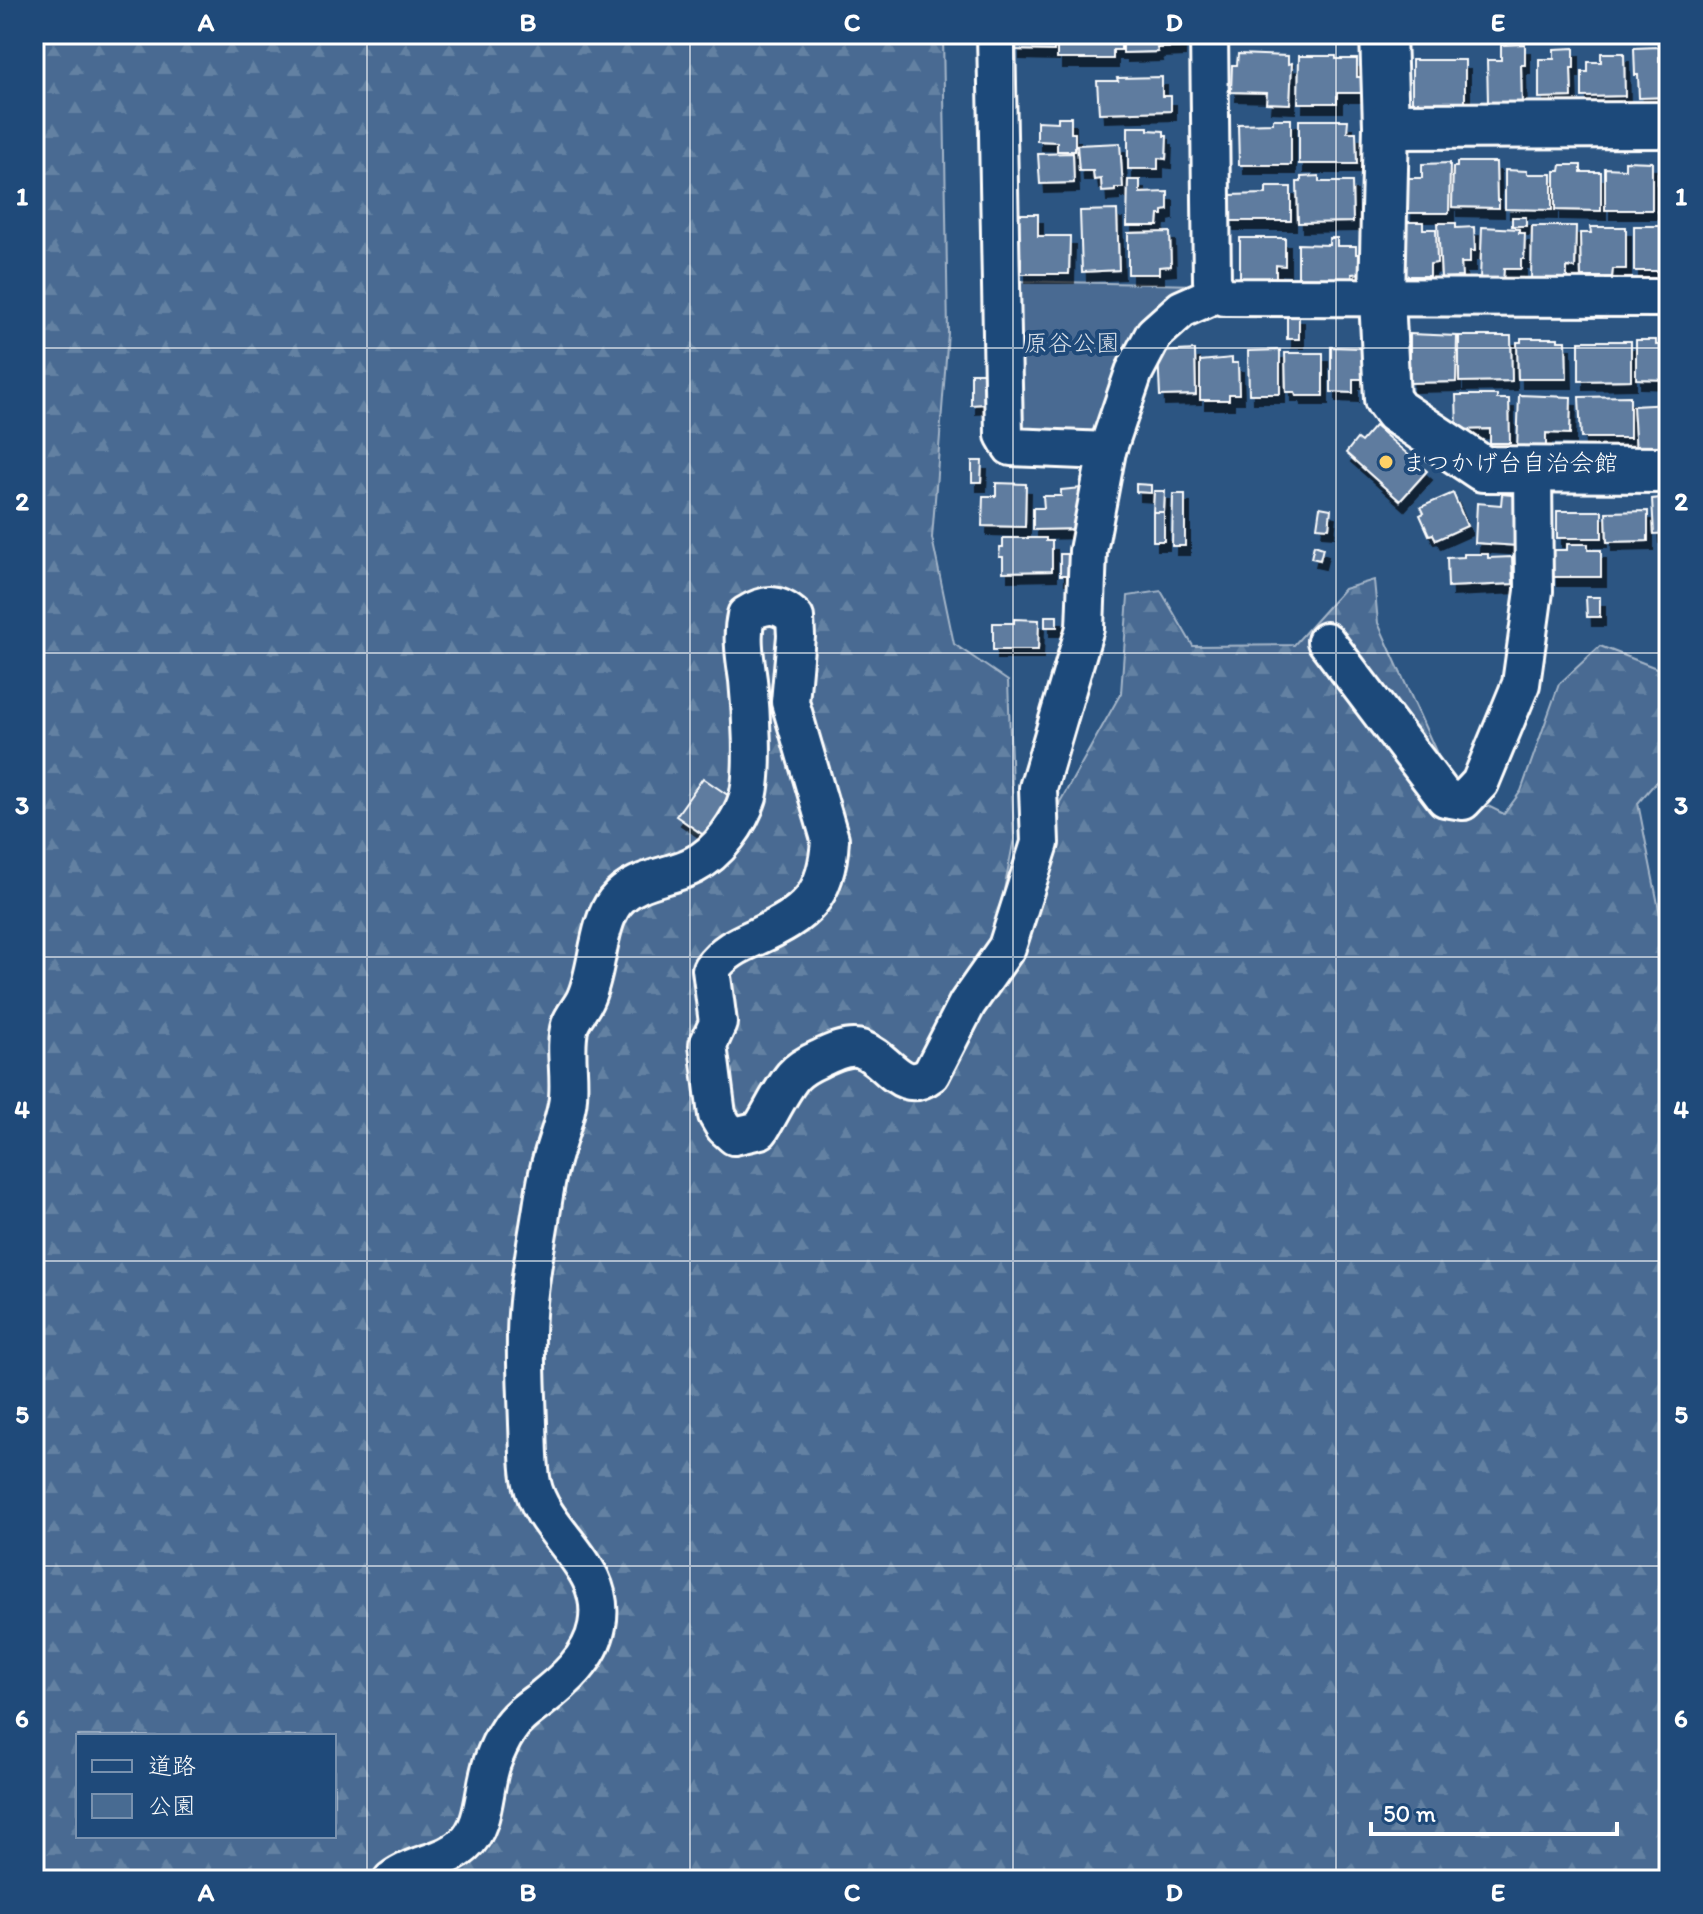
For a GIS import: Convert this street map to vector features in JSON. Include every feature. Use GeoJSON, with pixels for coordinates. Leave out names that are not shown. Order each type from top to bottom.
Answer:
{"type":"FeatureCollection","features":[{"type":"Feature","properties":{"kind":"street"},"geometry":{"type":"LineString","coordinates":[[996,34],[1004,435],[1011,447],[1107,451]]}},
{"type":"Feature","properties":{"kind":"street"},"geometry":{"type":"LineString","coordinates":[[1209,34],[1212,281],[1218,293],[1225,297],[1669,298]]}},
{"type":"Feature","properties":{"kind":"street"},"geometry":{"type":"LineString","coordinates":[[1383,34],[1386,126],[1382,298],[1387,399],[1396,411],[1483,469],[1669,470]]}},
{"type":"Feature","properties":{"kind":"street"},"geometry":{"type":"LineString","coordinates":[[1386,126],[1669,125]]}},
{"type":"Feature","properties":{"kind":"street"},"geometry":{"type":"LineString","coordinates":[[392,1880],[404,1872],[451,1855],[472,1836],[492,1764],[507,1731],[517,1717],[556,1687],[577,1666],[591,1644],[597,1625],[596,1592],[588,1574],[577,1554],[542,1508],[532,1485],[525,1361],[534,1256],[549,1169],[568,1098],[571,1023],[585,999],[613,904],[634,887],[694,865],[702,859],[725,839],[737,823],[748,796],[751,772],[749,692],[742,632],[746,615],[759,607],[775,605],[795,618],[790,702],[830,839],[828,863],[814,898],[798,914],[778,927],[733,948],[720,957],[711,969],[718,1023],[708,1045],[717,1115],[734,1136],[760,1130],[795,1074],[824,1056],[850,1048],[862,1050],[904,1080],[912,1083],[922,1081],[931,1074],[967,1004],[1007,947],[1040,843],[1038,788],[1085,628],[1088,551],[1107,451],[1134,372],[1154,334],[1182,309],[1218,293]]}},
{"type":"Feature","properties":{"kind":"street"},"geometry":{"type":"LineString","coordinates":[[1326,641],[1445,798],[1463,801],[1480,783],[1521,684],[1534,591],[1533,469]]}},
{"type":"Feature","properties":{"kind":"green space"},"geometry":{"type":"Polygon","coordinates":[[[34,34],[943,34],[948,333],[932,538],[954,644],[1008,681],[1014,839],[993,947],[1013,960],[1060,802],[1121,693],[1128,596],[1161,591],[1193,646],[1294,645],[1344,589],[1374,580],[1378,623],[1453,789],[1504,814],[1521,791],[1559,684],[1600,646],[1669,673],[1669,767],[1638,803],[1669,960],[1669,1880],[34,1880],[34,34]]]}},
{"type":"Feature","properties":{"kind":"green space","name":"原谷公園"},"geometry":{"type":"Polygon","coordinates":[[[1013,281],[1197,285],[1106,427],[1093,434],[1027,433],[1018,425],[1013,281]]]}},
{"type":"Feature","properties":{"kind":"building"},"geometry":{"type":"Polygon","coordinates":[[[1015,34],[1055,34],[1054,51],[1015,50],[1015,34]]]}},
{"type":"Feature","properties":{"kind":"building"},"geometry":{"type":"Polygon","coordinates":[[[1057,34],[1121,34],[1121,50],[1113,50],[1113,59],[1057,59],[1057,34]]]}},
{"type":"Feature","properties":{"kind":"building"},"geometry":{"type":"Polygon","coordinates":[[[1123,34],[1180,34],[1180,47],[1157,48],[1158,52],[1123,53],[1123,34]]]}},
{"type":"Feature","properties":{"kind":"building"},"geometry":{"type":"Polygon","coordinates":[[[1525,44],[1525,65],[1521,65],[1522,106],[1488,103],[1487,60],[1501,60],[1501,45],[1525,44]]]}},
{"type":"Feature","properties":{"kind":"building"},"geometry":{"type":"Polygon","coordinates":[[[1659,47],[1659,61],[1669,61],[1669,97],[1639,98],[1634,48],[1659,47]]]}},
{"type":"Feature","properties":{"kind":"building"},"geometry":{"type":"Polygon","coordinates":[[[1574,48],[1572,97],[1539,98],[1539,59],[1554,59],[1554,49],[1574,48]]]}},
{"type":"Feature","properties":{"kind":"building"},"geometry":{"type":"Polygon","coordinates":[[[1601,53],[1624,53],[1625,96],[1582,97],[1582,72],[1588,72],[1588,62],[1601,62],[1601,53]]]}},
{"type":"Feature","properties":{"kind":"building"},"geometry":{"type":"Polygon","coordinates":[[[1238,54],[1288,56],[1288,64],[1292,63],[1290,104],[1266,103],[1267,93],[1231,92],[1232,65],[1237,65],[1238,54]]]}},
{"type":"Feature","properties":{"kind":"building"},"geometry":{"type":"Polygon","coordinates":[[[1299,56],[1357,59],[1361,93],[1337,93],[1337,103],[1298,103],[1299,56]]]}},
{"type":"Feature","properties":{"kind":"building"},"geometry":{"type":"Polygon","coordinates":[[[1412,60],[1465,60],[1465,103],[1412,104],[1412,60]]]}},
{"type":"Feature","properties":{"kind":"building"},"geometry":{"type":"Polygon","coordinates":[[[1162,77],[1162,96],[1171,96],[1171,111],[1099,113],[1097,81],[1162,77]]]}},
{"type":"Feature","properties":{"kind":"building"},"geometry":{"type":"Polygon","coordinates":[[[1058,117],[1071,117],[1075,151],[1057,151],[1057,142],[1037,141],[1037,121],[1058,122],[1058,117]]]}},
{"type":"Feature","properties":{"kind":"building"},"geometry":{"type":"Polygon","coordinates":[[[1273,119],[1291,119],[1291,165],[1239,165],[1238,124],[1273,123],[1273,119]]]}},
{"type":"Feature","properties":{"kind":"building"},"geometry":{"type":"Polygon","coordinates":[[[1299,120],[1348,120],[1347,132],[1356,132],[1357,164],[1299,164],[1299,120]]]}},
{"type":"Feature","properties":{"kind":"building"},"geometry":{"type":"Polygon","coordinates":[[[1128,127],[1164,131],[1164,136],[1167,136],[1166,159],[1158,158],[1158,169],[1128,169],[1128,127]]]}},
{"type":"Feature","properties":{"kind":"building"},"geometry":{"type":"Polygon","coordinates":[[[1120,143],[1123,188],[1102,192],[1101,179],[1094,180],[1093,171],[1079,171],[1077,145],[1120,143]]]}},
{"type":"Feature","properties":{"kind":"building"},"geometry":{"type":"Polygon","coordinates":[[[1073,153],[1074,183],[1040,184],[1038,154],[1073,153]]]}},
{"type":"Feature","properties":{"kind":"building"},"geometry":{"type":"Polygon","coordinates":[[[1625,161],[1652,162],[1652,210],[1605,210],[1605,168],[1625,169],[1625,161]]]}},
{"type":"Feature","properties":{"kind":"building"},"geometry":{"type":"Polygon","coordinates":[[[1457,162],[1496,162],[1499,208],[1452,207],[1453,167],[1457,167],[1457,162]]]}},
{"type":"Feature","properties":{"kind":"building"},"geometry":{"type":"Polygon","coordinates":[[[1450,163],[1449,213],[1407,213],[1408,178],[1422,178],[1422,164],[1450,163]]]}},
{"type":"Feature","properties":{"kind":"building"},"geometry":{"type":"Polygon","coordinates":[[[1561,165],[1581,165],[1581,172],[1601,172],[1601,211],[1555,210],[1555,171],[1560,171],[1561,165]]]}},
{"type":"Feature","properties":{"kind":"building"},"geometry":{"type":"Polygon","coordinates":[[[1505,170],[1552,174],[1552,210],[1505,209],[1505,170]]]}},
{"type":"Feature","properties":{"kind":"building"},"geometry":{"type":"Polygon","coordinates":[[[1669,172],[1669,212],[1658,212],[1658,173],[1669,172]]]}},
{"type":"Feature","properties":{"kind":"building"},"geometry":{"type":"Polygon","coordinates":[[[1319,176],[1319,182],[1352,182],[1353,222],[1298,223],[1297,182],[1301,182],[1301,177],[1319,176]]]}},
{"type":"Feature","properties":{"kind":"building"},"geometry":{"type":"Polygon","coordinates":[[[1128,180],[1140,180],[1140,193],[1168,192],[1168,210],[1159,215],[1158,226],[1127,226],[1128,180]]]}},
{"type":"Feature","properties":{"kind":"building"},"geometry":{"type":"Polygon","coordinates":[[[1266,187],[1291,187],[1291,221],[1229,221],[1229,195],[1266,194],[1266,187]]]}},
{"type":"Feature","properties":{"kind":"building"},"geometry":{"type":"Polygon","coordinates":[[[1117,210],[1119,270],[1082,272],[1080,211],[1117,210]]]}},
{"type":"Feature","properties":{"kind":"building"},"geometry":{"type":"Polygon","coordinates":[[[1016,214],[1038,214],[1038,236],[1070,236],[1069,274],[1021,274],[1021,258],[1017,257],[1016,214]]]}},
{"type":"Feature","properties":{"kind":"building"},"geometry":{"type":"Polygon","coordinates":[[[1512,217],[1526,217],[1526,226],[1512,226],[1512,217]]]}},
{"type":"Feature","properties":{"kind":"building"},"geometry":{"type":"Polygon","coordinates":[[[1405,222],[1423,222],[1423,229],[1436,229],[1437,263],[1430,264],[1430,276],[1406,276],[1406,260],[1402,260],[1405,222]]]}},
{"type":"Feature","properties":{"kind":"building"},"geometry":{"type":"Polygon","coordinates":[[[1438,223],[1456,223],[1456,228],[1474,227],[1475,251],[1470,251],[1470,263],[1461,263],[1462,277],[1441,278],[1438,223]]]}},
{"type":"Feature","properties":{"kind":"building"},"geometry":{"type":"Polygon","coordinates":[[[1532,226],[1576,226],[1575,268],[1567,267],[1567,280],[1531,280],[1532,226]]]}},
{"type":"Feature","properties":{"kind":"building"},"geometry":{"type":"Polygon","coordinates":[[[1634,226],[1669,226],[1669,271],[1634,271],[1634,226]]]}},
{"type":"Feature","properties":{"kind":"building"},"geometry":{"type":"Polygon","coordinates":[[[1482,227],[1519,229],[1519,233],[1525,233],[1521,269],[1504,269],[1503,281],[1480,279],[1482,227]]]}},
{"type":"Feature","properties":{"kind":"building"},"geometry":{"type":"Polygon","coordinates":[[[1590,227],[1626,227],[1626,269],[1613,269],[1612,277],[1581,277],[1580,233],[1591,233],[1590,227]]]}},
{"type":"Feature","properties":{"kind":"building"},"geometry":{"type":"Polygon","coordinates":[[[1170,232],[1171,266],[1159,267],[1159,274],[1128,274],[1128,233],[1170,232]]]}},
{"type":"Feature","properties":{"kind":"building"},"geometry":{"type":"Polygon","coordinates":[[[1240,238],[1285,238],[1285,266],[1276,265],[1276,283],[1240,283],[1240,238]]]}},
{"type":"Feature","properties":{"kind":"building"},"geometry":{"type":"Polygon","coordinates":[[[1329,238],[1337,238],[1337,246],[1356,246],[1356,254],[1361,254],[1365,271],[1352,274],[1353,285],[1298,284],[1298,244],[1329,245],[1329,238]]]}},
{"type":"Feature","properties":{"kind":"building"},"geometry":{"type":"Polygon","coordinates":[[[1287,314],[1299,314],[1299,339],[1287,339],[1287,314]]]}},
{"type":"Feature","properties":{"kind":"building"},"geometry":{"type":"Polygon","coordinates":[[[1410,334],[1457,336],[1456,382],[1409,383],[1410,366],[1405,365],[1405,357],[1410,357],[1410,334]]]}},
{"type":"Feature","properties":{"kind":"building"},"geometry":{"type":"Polygon","coordinates":[[[1459,336],[1511,336],[1512,381],[1459,382],[1459,336]]]}},
{"type":"Feature","properties":{"kind":"building"},"geometry":{"type":"Polygon","coordinates":[[[1521,338],[1558,338],[1558,341],[1566,341],[1567,379],[1518,379],[1517,342],[1521,342],[1521,338]]]}},
{"type":"Feature","properties":{"kind":"building"},"geometry":{"type":"Polygon","coordinates":[[[1636,340],[1656,340],[1656,345],[1669,345],[1669,380],[1636,379],[1636,340]]]}},
{"type":"Feature","properties":{"kind":"building"},"geometry":{"type":"Polygon","coordinates":[[[1579,341],[1631,341],[1631,380],[1579,381],[1579,341]]]}},
{"type":"Feature","properties":{"kind":"building"},"geometry":{"type":"Polygon","coordinates":[[[1331,347],[1362,348],[1362,379],[1353,379],[1353,393],[1331,392],[1331,347]]]}},
{"type":"Feature","properties":{"kind":"building"},"geometry":{"type":"Polygon","coordinates":[[[1195,350],[1196,395],[1160,396],[1158,352],[1195,350]]]}},
{"type":"Feature","properties":{"kind":"building"},"geometry":{"type":"Polygon","coordinates":[[[1280,350],[1280,394],[1249,394],[1248,351],[1280,350]]]}},
{"type":"Feature","properties":{"kind":"building"},"geometry":{"type":"Polygon","coordinates":[[[1285,353],[1323,353],[1323,396],[1296,396],[1295,392],[1286,392],[1285,353]]]}},
{"type":"Feature","properties":{"kind":"building"},"geometry":{"type":"Polygon","coordinates":[[[1232,358],[1232,363],[1238,363],[1239,394],[1229,394],[1229,400],[1200,400],[1200,361],[1232,358]]]}},
{"type":"Feature","properties":{"kind":"building"},"geometry":{"type":"Polygon","coordinates":[[[971,373],[983,373],[984,404],[971,405],[971,373]]]}},
{"type":"Feature","properties":{"kind":"building"},"geometry":{"type":"Polygon","coordinates":[[[1456,395],[1497,395],[1497,399],[1509,399],[1510,443],[1490,443],[1490,429],[1457,430],[1456,395]]]}},
{"type":"Feature","properties":{"kind":"building"},"geometry":{"type":"Polygon","coordinates":[[[1519,395],[1571,397],[1570,434],[1546,433],[1546,451],[1517,450],[1519,395]]]}},
{"type":"Feature","properties":{"kind":"building"},"geometry":{"type":"Polygon","coordinates":[[[1630,396],[1630,438],[1581,438],[1579,397],[1630,396]]]}},
{"type":"Feature","properties":{"kind":"building"},"geometry":{"type":"Polygon","coordinates":[[[1669,404],[1669,450],[1636,452],[1633,406],[1669,404]]]}},
{"type":"Feature","properties":{"kind":"building","name":"まつかげ台自治会館"},"geometry":{"type":"Polygon","coordinates":[[[1375,426],[1427,471],[1400,501],[1346,453],[1357,439],[1361,442],[1375,426]]]}},
{"type":"Feature","properties":{"kind":"building"},"geometry":{"type":"Polygon","coordinates":[[[972,461],[982,461],[981,482],[972,482],[972,461]]]}},
{"type":"Feature","properties":{"kind":"building"},"geometry":{"type":"Polygon","coordinates":[[[996,483],[1026,484],[1025,527],[982,526],[983,496],[996,496],[996,483]]]}},
{"type":"Feature","properties":{"kind":"building"},"geometry":{"type":"Polygon","coordinates":[[[1136,484],[1151,485],[1151,493],[1136,492],[1136,484]]]}},
{"type":"Feature","properties":{"kind":"building"},"geometry":{"type":"Polygon","coordinates":[[[1082,488],[1080,529],[1033,530],[1033,508],[1044,508],[1043,496],[1061,496],[1061,490],[1082,488]]]}},
{"type":"Feature","properties":{"kind":"building"},"geometry":{"type":"Polygon","coordinates":[[[1154,491],[1165,491],[1164,512],[1153,512],[1154,491]]]}},
{"type":"Feature","properties":{"kind":"building"},"geometry":{"type":"Polygon","coordinates":[[[1453,493],[1467,526],[1436,540],[1433,534],[1429,535],[1420,515],[1424,513],[1421,507],[1453,493]]]}},
{"type":"Feature","properties":{"kind":"building"},"geometry":{"type":"Polygon","coordinates":[[[1173,494],[1185,494],[1185,546],[1172,546],[1173,494]]]}},
{"type":"Feature","properties":{"kind":"building"},"geometry":{"type":"Polygon","coordinates":[[[1502,494],[1522,496],[1518,546],[1475,543],[1477,503],[1501,505],[1502,494]]]}},
{"type":"Feature","properties":{"kind":"building"},"geometry":{"type":"Polygon","coordinates":[[[1669,497],[1669,533],[1654,534],[1652,499],[1669,497]]]}},
{"type":"Feature","properties":{"kind":"building"},"geometry":{"type":"Polygon","coordinates":[[[1320,507],[1331,509],[1329,528],[1317,527],[1320,507]]]}},
{"type":"Feature","properties":{"kind":"building"},"geometry":{"type":"Polygon","coordinates":[[[1557,511],[1602,511],[1602,538],[1557,538],[1557,511]]]}},
{"type":"Feature","properties":{"kind":"building"},"geometry":{"type":"Polygon","coordinates":[[[1648,511],[1648,541],[1607,542],[1606,512],[1648,511]]]}},
{"type":"Feature","properties":{"kind":"building"},"geometry":{"type":"Polygon","coordinates":[[[1153,512],[1164,512],[1164,541],[1153,541],[1153,512]]]}},
{"type":"Feature","properties":{"kind":"building"},"geometry":{"type":"Polygon","coordinates":[[[1003,538],[1046,538],[1046,541],[1052,541],[1052,571],[1003,572],[1003,557],[999,557],[1003,538]]]}},
{"type":"Feature","properties":{"kind":"building"},"geometry":{"type":"Polygon","coordinates":[[[1567,544],[1588,544],[1588,550],[1601,550],[1601,577],[1552,577],[1552,550],[1567,550],[1567,544]]]}},
{"type":"Feature","properties":{"kind":"building"},"geometry":{"type":"Polygon","coordinates":[[[1314,545],[1323,548],[1320,560],[1311,558],[1314,545]]]}},
{"type":"Feature","properties":{"kind":"building"},"geometry":{"type":"Polygon","coordinates":[[[1060,554],[1076,554],[1076,575],[1060,575],[1060,554]]]}},
{"type":"Feature","properties":{"kind":"building"},"geometry":{"type":"Polygon","coordinates":[[[1464,554],[1488,554],[1488,558],[1512,557],[1513,584],[1448,587],[1447,558],[1464,557],[1464,554]]]}},
{"type":"Feature","properties":{"kind":"building"},"geometry":{"type":"Polygon","coordinates":[[[1586,597],[1600,597],[1600,617],[1587,617],[1586,597]]]}},
{"type":"Feature","properties":{"kind":"building"},"geometry":{"type":"Polygon","coordinates":[[[1045,616],[1057,616],[1057,627],[1045,627],[1045,616]]]}},
{"type":"Feature","properties":{"kind":"building"},"geometry":{"type":"Polygon","coordinates":[[[1014,619],[1039,620],[1038,650],[993,650],[993,623],[1014,623],[1014,619]]]}},
{"type":"Feature","properties":{"kind":"building"},"geometry":{"type":"Polygon","coordinates":[[[703,778],[732,798],[705,836],[676,816],[703,778]]]}},
{"type":"Feature","properties":{"kind":"place","name":"まつかげ台自治会館"},"geometry":{"type":"Point","coordinates":[1386,462]}}]}
